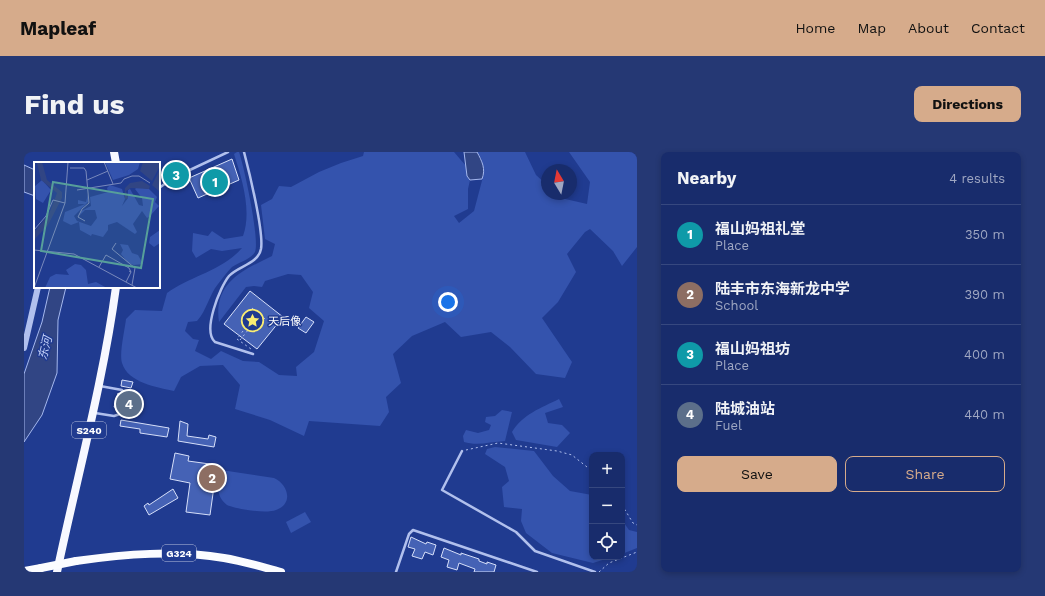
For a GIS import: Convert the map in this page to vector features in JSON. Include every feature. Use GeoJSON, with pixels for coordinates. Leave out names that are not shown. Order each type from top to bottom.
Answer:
{"type":"FeatureCollection","features":[{"type":"Feature","properties":{"kind":"highway","name":"G324"},"geometry":{"type":"LineString","coordinates":[[24,571],[136,554],[176,552],[226,558],[281,572]]}},
{"type":"Feature","properties":{"kind":"main road"},"geometry":{"type":"LineString","coordinates":[[114,152],[116,162]]}},
{"type":"Feature","properties":{"kind":"main road","name":"S240"},"geometry":{"type":"LineString","coordinates":[[57,572],[84,458],[92,412],[112,320],[116,288]]}},
{"type":"Feature","properties":{"kind":"street"},"geometry":{"type":"LineString","coordinates":[[24,348],[38,288]]}},
{"type":"Feature","properties":{"kind":"lane"},"geometry":{"type":"LineString","coordinates":[[160,187],[177,176],[228,152]]}},
{"type":"Feature","properties":{"kind":"lane"},"geometry":{"type":"LineString","coordinates":[[244,152],[259,230],[260,249],[255,259],[236,270],[223,285],[215,306],[211,330],[212,338],[215,342],[252,354]]}},
{"type":"Feature","properties":{"kind":"lane"},"geometry":{"type":"LineString","coordinates":[[98,386],[122,390],[125,394]]}},
{"type":"Feature","properties":{"kind":"lane"},"geometry":{"type":"LineString","coordinates":[[92,412],[115,416],[120,414],[122,409]]}},
{"type":"Feature","properties":{"kind":"lane"},"geometry":{"type":"LineString","coordinates":[[462,451],[442,490],[516,532],[535,551],[595,572]]}},
{"type":"Feature","properties":{"kind":"lane"},"geometry":{"type":"LineString","coordinates":[[396,572],[408,534],[413,530],[536,572]]}},
{"type":"Feature","properties":{"kind":"path"},"geometry":{"type":"LineString","coordinates":[[252,308],[265,318],[254,332],[246,326],[241,322],[252,308]]}},
{"type":"Feature","properties":{"kind":"path"},"geometry":{"type":"LineString","coordinates":[[246,326],[237,338],[252,350],[252,354]]}},
{"type":"Feature","properties":{"kind":"path"},"geometry":{"type":"LineString","coordinates":[[240,341],[249,328]]}},
{"type":"Feature","properties":{"kind":"path"},"geometry":{"type":"LineString","coordinates":[[462,451],[498,443],[557,451],[572,455],[589,469]]}},
{"type":"Feature","properties":{"kind":"path"},"geometry":{"type":"LineString","coordinates":[[625,510],[633,523],[637,525]]}},
{"type":"Feature","properties":{"kind":"path"},"geometry":{"type":"LineString","coordinates":[[599,572],[609,563],[637,552]]}},
{"type":"Feature","properties":{"kind":"shaded area"},"geometry":{"type":"Polygon","coordinates":[[[239,152],[248,187],[255,233],[255,252],[247,259],[232,267],[226,273],[212,293],[200,317],[197,321],[188,322],[185,331],[193,339],[199,340],[195,351],[211,359],[221,351],[243,361],[259,362],[279,375],[297,376],[296,367],[314,352],[324,321],[309,308],[313,292],[301,275],[288,274],[265,281],[262,287],[246,287],[219,322],[218,309],[221,297],[225,288],[232,280],[251,267],[272,256],[275,244],[265,239],[261,205],[272,199],[279,186],[291,187],[319,172],[363,156],[364,152],[454,152],[466,166],[467,176],[470,180],[468,189],[468,209],[454,216],[459,223],[474,211],[484,173],[482,160],[477,152],[525,152],[536,175],[541,180],[541,200],[570,200],[587,204],[590,182],[569,152],[637,152],[637,247],[622,266],[613,251],[590,229],[585,232],[567,254],[576,272],[558,302],[542,318],[572,362],[565,378],[536,374],[510,347],[491,332],[461,337],[445,322],[412,336],[393,354],[401,383],[386,397],[389,412],[380,426],[309,421],[304,436],[270,420],[235,409],[240,385],[223,365],[200,366],[181,377],[174,391],[152,386],[137,380],[125,370],[121,359],[126,319],[135,310],[162,311],[167,293],[176,287],[216,268],[234,256],[242,248],[222,251],[211,249],[196,258],[192,251],[193,233],[208,236],[212,231],[224,239],[243,236],[247,216],[245,195],[234,154],[239,152]]]}},
{"type":"Feature","properties":{"kind":"shaded area"},"geometry":{"type":"Polygon","coordinates":[[[559,399],[563,407],[545,413],[548,423],[562,425],[570,433],[557,447],[516,440],[512,432],[521,421],[533,412],[559,399]]]}},
{"type":"Feature","properties":{"kind":"shaded area"},"geometry":{"type":"Polygon","coordinates":[[[502,410],[512,412],[505,441],[479,444],[464,442],[463,436],[466,430],[478,433],[489,430],[491,425],[485,422],[486,417],[495,416],[502,410]]]}},
{"type":"Feature","properties":{"kind":"shaded area"},"geometry":{"type":"Polygon","coordinates":[[[495,447],[534,451],[553,476],[570,491],[589,494],[589,560],[602,560],[593,563],[552,553],[526,533],[521,521],[522,509],[504,507],[502,487],[509,481],[505,467],[485,454],[487,449],[495,447]]]}},
{"type":"Feature","properties":{"kind":"shaded area"},"geometry":{"type":"Polygon","coordinates":[[[221,470],[274,478],[286,489],[287,499],[282,507],[271,511],[258,511],[231,507],[223,502],[219,494],[220,483],[226,476],[220,475],[221,470]]]}},
{"type":"Feature","properties":{"kind":"shaded area"},"geometry":{"type":"Polygon","coordinates":[[[305,512],[311,522],[291,533],[286,522],[305,512]]]}},
{"type":"Feature","properties":{"kind":"shaded area"},"geometry":{"type":"Polygon","coordinates":[[[625,524],[629,530],[637,532],[637,548],[625,553],[625,524]]]}},
{"type":"Feature","properties":{"kind":"water"},"geometry":{"type":"Polygon","coordinates":[[[464,152],[477,152],[482,162],[482,179],[470,180],[467,176],[464,152]]]}},
{"type":"Feature","properties":{"kind":"water"},"geometry":{"type":"Polygon","coordinates":[[[24,165],[34,170],[34,196],[24,192],[24,165]]]}},
{"type":"Feature","properties":{"kind":"water","name":"东河"},"geometry":{"type":"Polygon","coordinates":[[[50,288],[66,288],[58,320],[57,373],[42,415],[24,442],[24,374],[42,322],[50,288]]]}},
{"type":"Feature","properties":{"kind":"building"},"geometry":{"type":"Polygon","coordinates":[[[232,159],[239,180],[198,198],[189,178],[232,159]]]}},
{"type":"Feature","properties":{"kind":"building"},"geometry":{"type":"Polygon","coordinates":[[[250,291],[283,317],[257,349],[224,324],[250,291]]]}},
{"type":"Feature","properties":{"kind":"building"},"geometry":{"type":"Polygon","coordinates":[[[306,317],[314,322],[306,333],[298,328],[306,317]]]}},
{"type":"Feature","properties":{"kind":"building"},"geometry":{"type":"Polygon","coordinates":[[[122,380],[133,382],[131,388],[121,386],[122,380]]]}},
{"type":"Feature","properties":{"kind":"building"},"geometry":{"type":"Polygon","coordinates":[[[118,393],[124,397],[128,395],[136,397],[133,412],[125,410],[123,406],[119,408],[114,407],[118,393]]]}},
{"type":"Feature","properties":{"kind":"building"},"geometry":{"type":"Polygon","coordinates":[[[121,420],[169,428],[167,437],[140,433],[140,429],[120,426],[121,420]]]}},
{"type":"Feature","properties":{"kind":"building"},"geometry":{"type":"Polygon","coordinates":[[[180,421],[188,424],[187,436],[208,439],[209,435],[216,437],[214,447],[178,441],[180,421]]]}},
{"type":"Feature","properties":{"kind":"building"},"geometry":{"type":"Polygon","coordinates":[[[175,453],[189,456],[188,461],[217,465],[210,515],[186,512],[190,483],[170,479],[175,453]]]}},
{"type":"Feature","properties":{"kind":"building"},"geometry":{"type":"Polygon","coordinates":[[[173,489],[178,498],[149,515],[144,506],[148,503],[149,505],[173,489]]]}},
{"type":"Feature","properties":{"kind":"building"},"geometry":{"type":"Polygon","coordinates":[[[411,537],[426,544],[427,542],[436,545],[433,555],[425,552],[422,559],[412,556],[415,549],[408,547],[411,537]]]}},
{"type":"Feature","properties":{"kind":"building"},"geometry":{"type":"Polygon","coordinates":[[[444,548],[461,555],[461,553],[479,559],[479,561],[487,564],[487,562],[496,565],[494,572],[474,572],[475,569],[459,563],[457,570],[447,567],[449,560],[441,557],[444,548]]]}},
{"type":"Feature","properties":{"kind":"place","name":"福山妈祖坊"},"geometry":{"type":"Point","coordinates":[176,175]}},
{"type":"Feature","properties":{"kind":"place","name":"福山妈祖礼堂"},"geometry":{"type":"Point","coordinates":[215,182]}},
{"type":"Feature","properties":{"kind":"place","name":"天后像"},"geometry":{"type":"Point","coordinates":[253,321]}},
{"type":"Feature","properties":{"kind":"place","name":"陆城油站"},"geometry":{"type":"Point","coordinates":[129,404]}},
{"type":"Feature","properties":{"kind":"place","name":"陆丰市东海新龙中学"},"geometry":{"type":"Point","coordinates":[212,478]}}]}
